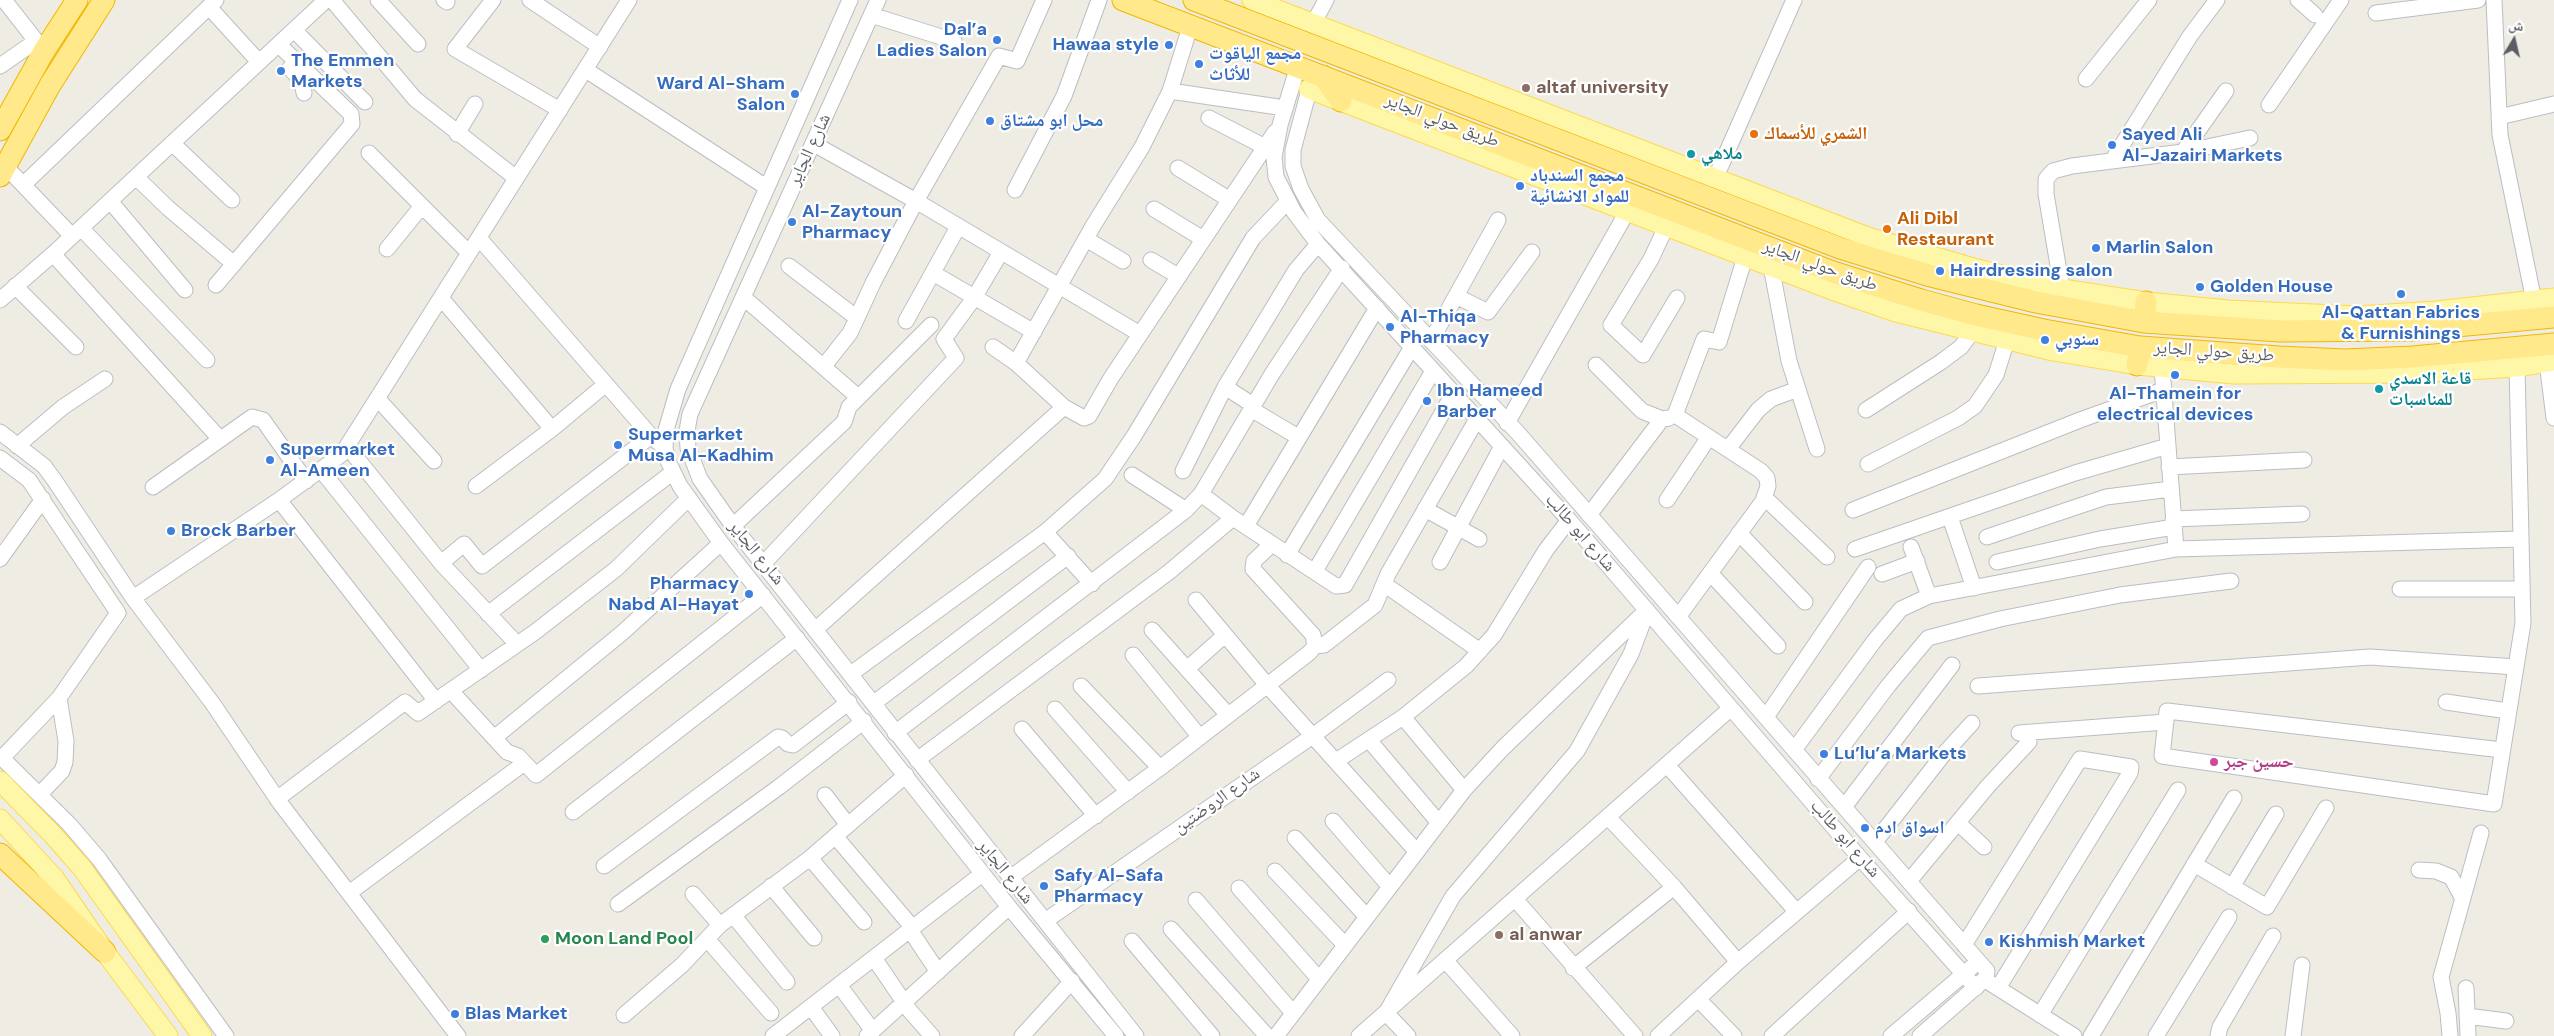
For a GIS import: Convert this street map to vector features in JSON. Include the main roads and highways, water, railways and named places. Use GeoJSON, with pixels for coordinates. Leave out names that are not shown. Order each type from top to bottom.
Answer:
{"type":"FeatureCollection","features":[{"type":"Feature","properties":{"kind":"highway"},"geometry":{"type":"LineString","coordinates":[[0,130],[40,46],[77,0]]}},
{"type":"Feature","properties":{"kind":"highway","name":"طريق حولي الجاير"},"geometry":{"type":"LineString","coordinates":[[1123,0],[1190,26],[1309,82],[1631,204],[1921,300],[1974,323],[2028,327],[2139,356],[2244,355],[2345,360],[2550,353]]}},
{"type":"Feature","properties":{"kind":"highway","name":"طريق حولي الجاير"},"geometry":{"type":"LineString","coordinates":[[1194,0],[1233,7],[1438,83],[1759,206],[1868,257],[2036,302],[2145,312],[2230,329],[2345,332],[2485,325],[2554,317]]}},
{"type":"Feature","properties":{"kind":"highway"},"geometry":{"type":"LineString","coordinates":[[2,171],[61,67],[104,2]]}},
{"type":"Feature","properties":{"kind":"highway"},"geometry":{"type":"LineString","coordinates":[[1309,82],[1341,101]]}},
{"type":"Feature","properties":{"kind":"highway"},"geometry":{"type":"LineString","coordinates":[[1974,323],[1987,304],[1987,296],[1984,289]]}},
{"type":"Feature","properties":{"kind":"highway"},"geometry":{"type":"LineString","coordinates":[[2028,327],[2025,320],[2025,312],[2036,302]]}},
{"type":"Feature","properties":{"kind":"highway"},"geometry":{"type":"LineString","coordinates":[[0,854],[105,952]]}},
{"type":"Feature","properties":{"kind":"main road"},"geometry":{"type":"LineString","coordinates":[[1252,0],[1287,6],[1313,24],[1438,83],[1715,179],[1759,206],[1914,252],[2145,312],[2228,310],[2356,316],[2436,311],[2554,298]]}},
{"type":"Feature","properties":{"kind":"main road"},"geometry":{"type":"LineString","coordinates":[[1341,101],[1631,204],[1666,227],[1896,312],[1974,323],[2007,340],[2053,351],[2139,356],[2162,368],[2234,374],[2344,375],[2517,366],[2550,353]]}},
{"type":"Feature","properties":{"kind":"main road"},"geometry":{"type":"LineString","coordinates":[[0,781],[48,828],[82,868],[202,1036]]}},
{"type":"Feature","properties":{"kind":"main road"},"geometry":{"type":"LineString","coordinates":[[0,819],[55,880],[167,1036]]}},
{"type":"Feature","properties":{"kind":"place","name":"Dal’a Ladies Salon"},"geometry":{"type":"Point","coordinates":[997,40]}},
{"type":"Feature","properties":{"kind":"place","name":"Hawaa style"},"geometry":{"type":"Point","coordinates":[1169,45]}},
{"type":"Feature","properties":{"kind":"place","name":"مجمع الياقوت للأثاث"},"geometry":{"type":"Point","coordinates":[1199,64]}},
{"type":"Feature","properties":{"kind":"place","name":"The Emmen Markets"},"geometry":{"type":"Point","coordinates":[281,71]}},
{"type":"Feature","properties":{"kind":"place","name":"altaf university"},"geometry":{"type":"Point","coordinates":[1526,88]}},
{"type":"Feature","properties":{"kind":"place","name":"Ward Al-Sham Salon"},"geometry":{"type":"Point","coordinates":[795,94]}},
{"type":"Feature","properties":{"kind":"place","name":"محل ابو مشتاق"},"geometry":{"type":"Point","coordinates":[990,121]}},
{"type":"Feature","properties":{"kind":"place","name":"الشمري للأسماك"},"geometry":{"type":"Point","coordinates":[1754,134]}},
{"type":"Feature","properties":{"kind":"place","name":"Sayed Ali Al-Jazairi Markets"},"geometry":{"type":"Point","coordinates":[2112,145]}},
{"type":"Feature","properties":{"kind":"place","name":"ملاهي"},"geometry":{"type":"Point","coordinates":[1691,154]}},
{"type":"Feature","properties":{"kind":"place","name":"مجمع السندباد للمواد الانشائية"},"geometry":{"type":"Point","coordinates":[1520,186]}},
{"type":"Feature","properties":{"kind":"place","name":"Al-Zaytoun Pharmacy"},"geometry":{"type":"Point","coordinates":[792,222]}},
{"type":"Feature","properties":{"kind":"place","name":"Ali Dibl Restaurant"},"geometry":{"type":"Point","coordinates":[1887,229]}},
{"type":"Feature","properties":{"kind":"place","name":"Marlin Salon"},"geometry":{"type":"Point","coordinates":[2096,248]}},
{"type":"Feature","properties":{"kind":"place","name":"Hairdressing salon"},"geometry":{"type":"Point","coordinates":[1940,271]}},
{"type":"Feature","properties":{"kind":"place","name":"Golden House"},"geometry":{"type":"Point","coordinates":[2200,287]}},
{"type":"Feature","properties":{"kind":"place","name":"Al-Qattan Fabrics & Furnishings"},"geometry":{"type":"Point","coordinates":[2401,294]}},
{"type":"Feature","properties":{"kind":"place","name":"Al-Thiqa Pharmacy"},"geometry":{"type":"Point","coordinates":[1390,327]}},
{"type":"Feature","properties":{"kind":"place","name":"سنوبي"},"geometry":{"type":"Point","coordinates":[2045,340]}},
{"type":"Feature","properties":{"kind":"place","name":"Al-Thamein for electrical devices"},"geometry":{"type":"Point","coordinates":[2175,375]}},
{"type":"Feature","properties":{"kind":"place","name":"قاعة الاسدي للمناسبات"},"geometry":{"type":"Point","coordinates":[2379,389]}},
{"type":"Feature","properties":{"kind":"place","name":"Ibn Hameed Barber"},"geometry":{"type":"Point","coordinates":[1427,401]}},
{"type":"Feature","properties":{"kind":"place","name":"Supermarket Musa Al-Kadhim"},"geometry":{"type":"Point","coordinates":[618,445]}},
{"type":"Feature","properties":{"kind":"place","name":"Supermarket Al-Ameen"},"geometry":{"type":"Point","coordinates":[270,460]}},
{"type":"Feature","properties":{"kind":"place","name":"Brock Barber"},"geometry":{"type":"Point","coordinates":[171,531]}},
{"type":"Feature","properties":{"kind":"place","name":"Pharmacy Nabd Al-Hayat"},"geometry":{"type":"Point","coordinates":[749,594]}},
{"type":"Feature","properties":{"kind":"place","name":"Lu’lu’a Markets"},"geometry":{"type":"Point","coordinates":[1824,754]}},
{"type":"Feature","properties":{"kind":"place","name":"حسين جبر"},"geometry":{"type":"Point","coordinates":[2214,762]}},
{"type":"Feature","properties":{"kind":"place","name":"اسواق ادم"},"geometry":{"type":"Point","coordinates":[1865,828]}},
{"type":"Feature","properties":{"kind":"place","name":"Safy Al-Safa Pharmacy"},"geometry":{"type":"Point","coordinates":[1044,886]}},
{"type":"Feature","properties":{"kind":"place","name":"al anwar"},"geometry":{"type":"Point","coordinates":[1499,935]}},
{"type":"Feature","properties":{"kind":"place","name":"Moon Land Pool"},"geometry":{"type":"Point","coordinates":[545,939]}},
{"type":"Feature","properties":{"kind":"place","name":"Kishmish Market"},"geometry":{"type":"Point","coordinates":[1989,942]}},
{"type":"Feature","properties":{"kind":"place","name":"Blas Market"},"geometry":{"type":"Point","coordinates":[455,1014]}}]}
